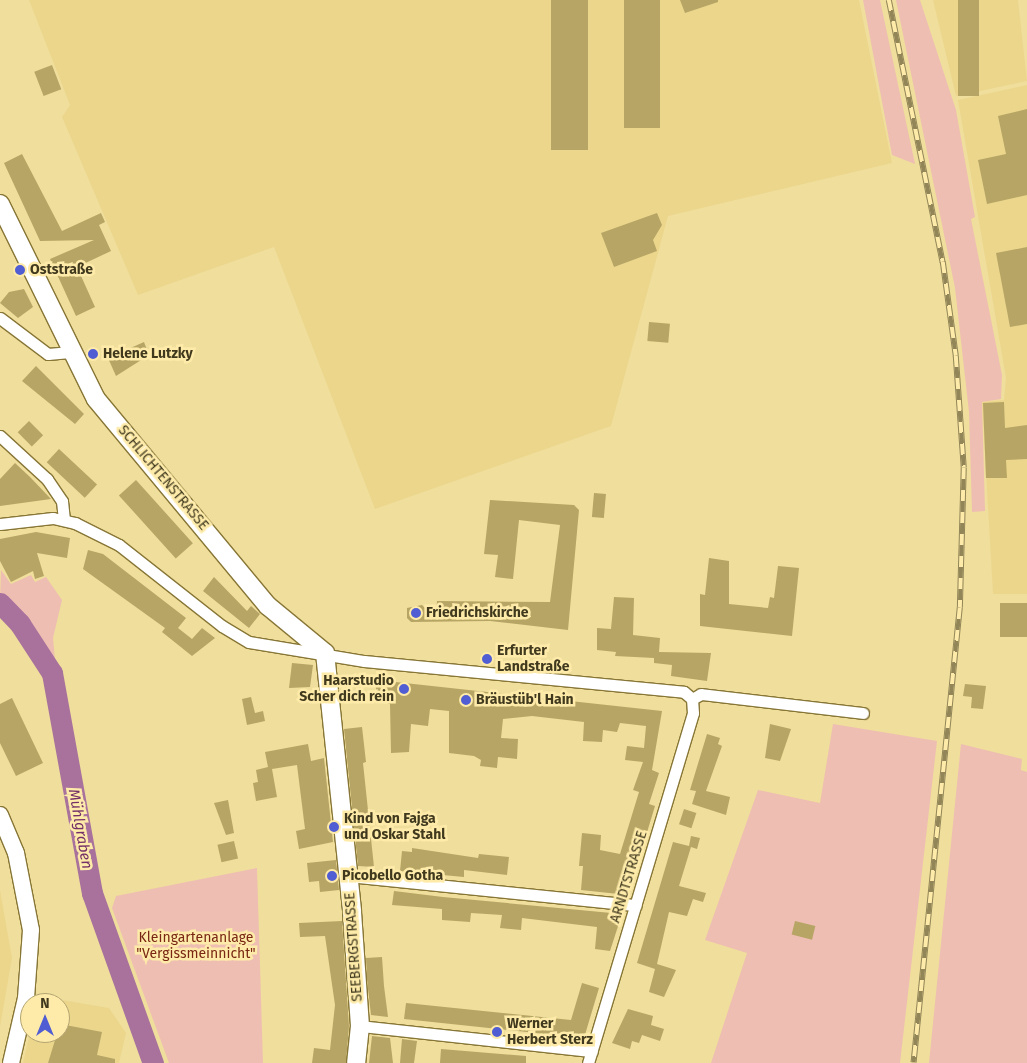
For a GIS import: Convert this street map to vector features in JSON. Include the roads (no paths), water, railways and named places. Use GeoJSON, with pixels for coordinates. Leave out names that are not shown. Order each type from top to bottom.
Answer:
{"type":"FeatureCollection","features":[{"type":"Feature","properties":{"kind":"main road"},"geometry":{"type":"LineString","coordinates":[[0,204],[70,352]]}},
{"type":"Feature","properties":{"kind":"main road","name":"SCHLICHTENSTRASSE"},"geometry":{"type":"LineString","coordinates":[[70,352],[96,399],[268,606],[325,653]]}},
{"type":"Feature","properties":{"kind":"main road","name":"SEEBERGSTRASSE"},"geometry":{"type":"LineString","coordinates":[[325,653],[349,876],[360,1026],[356,1063]]}},
{"type":"Feature","properties":{"kind":"main road"},"geometry":{"type":"LineString","coordinates":[[1,818],[16,853],[31,930],[26,998],[11,1063]]}},
{"type":"Feature","properties":{"kind":"street"},"geometry":{"type":"LineString","coordinates":[[0,318],[48,354],[70,352]]}},
{"type":"Feature","properties":{"kind":"street"},"geometry":{"type":"LineString","coordinates":[[0,436],[47,479],[62,501],[64,519]]}},
{"type":"Feature","properties":{"kind":"street"},"geometry":{"type":"LineString","coordinates":[[0,524],[64,519],[119,545],[234,635],[268,647],[325,653],[364,661],[684,692],[692,699],[701,694],[863,713]]}},
{"type":"Feature","properties":{"kind":"street","name":"ARNDTSTRASSE"},"geometry":{"type":"LineString","coordinates":[[588,1063],[693,714],[692,699]]}},
{"type":"Feature","properties":{"kind":"street"},"geometry":{"type":"LineString","coordinates":[[349,876],[636,905]]}},
{"type":"Feature","properties":{"kind":"street"},"geometry":{"type":"LineString","coordinates":[[360,1026],[592,1051]]}},
{"type":"Feature","properties":{"kind":"waterway","name":"Mühlgraben"},"geometry":{"type":"LineString","coordinates":[[0,603],[20,624],[52,673],[92,893],[153,1063]]}},
{"type":"Feature","properties":{"kind":"railway"},"geometry":{"type":"LineString","coordinates":[[889,0],[943,262],[956,356],[964,468],[960,608],[914,1063]]}},
{"type":"Feature","properties":{"kind":"place","name":"Oststraße"},"geometry":{"type":"Point","coordinates":[20,270]}},
{"type":"Feature","properties":{"kind":"place","name":"Helene Lutzky"},"geometry":{"type":"Point","coordinates":[93,354]}},
{"type":"Feature","properties":{"kind":"place","name":"Friedrichskirche"},"geometry":{"type":"Point","coordinates":[416,613]}},
{"type":"Feature","properties":{"kind":"place","name":"Erfurter Landstraße"},"geometry":{"type":"Point","coordinates":[487,659]}},
{"type":"Feature","properties":{"kind":"place","name":"Haarstudio Scher dich rein"},"geometry":{"type":"Point","coordinates":[404,689]}},
{"type":"Feature","properties":{"kind":"place","name":"Bräustüb'l Hain"},"geometry":{"type":"Point","coordinates":[466,700]}},
{"type":"Feature","properties":{"kind":"place","name":"Kind von Fajga und Oskar Stahl"},"geometry":{"type":"Point","coordinates":[334,827]}},
{"type":"Feature","properties":{"kind":"place","name":"Picobello Gotha"},"geometry":{"type":"Point","coordinates":[332,876]}},
{"type":"Feature","properties":{"kind":"place","name":"Werner Herbert Sterz"},"geometry":{"type":"Point","coordinates":[497,1032]}},
{"type":"Feature","properties":{"kind":"park label","name":"Kleingartenanlage \"Vergissmeinnicht\""},"geometry":{"type":"Point","coordinates":[196,946]}}]}
